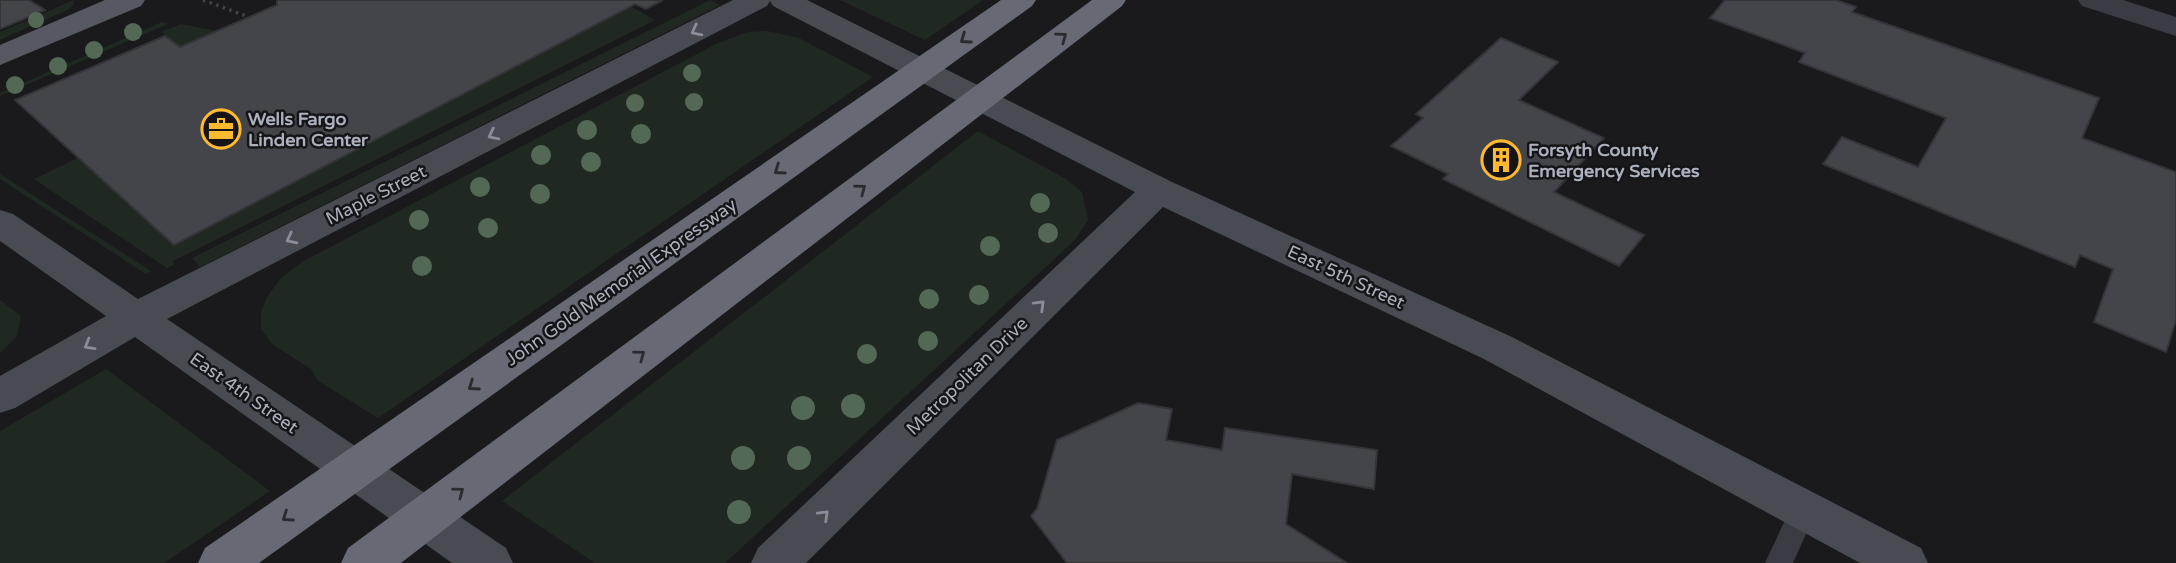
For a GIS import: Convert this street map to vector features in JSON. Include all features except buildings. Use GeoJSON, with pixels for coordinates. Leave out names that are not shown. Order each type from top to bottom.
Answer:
{"type":"FeatureCollection","features":[{"type":"Feature","properties":{"kind":"highway","name":"John Gold Memorial Expressway"},"geometry":{"type":"LineString","coordinates":[[222,563],[1021,0]]}},
{"type":"Feature","properties":{"kind":"highway"},"geometry":{"type":"LineString","coordinates":[[365,563],[1111,0]]}},
{"type":"Feature","properties":{"kind":"main road"},"geometry":{"type":"LineString","coordinates":[[0,56],[117,2]]}},
{"type":"Feature","properties":{"kind":"street","name":"Maple Street"},"geometry":{"type":"LineString","coordinates":[[0,396],[137,317],[756,0]]}},
{"type":"Feature","properties":{"kind":"street","name":"East 5th Street"},"geometry":{"type":"LineString","coordinates":[[784,0],[1159,190],[1498,348],[1904,563]]}},
{"type":"Feature","properties":{"kind":"street"},"geometry":{"type":"LineString","coordinates":[[2093,0],[2176,27]]}},
{"type":"Feature","properties":{"kind":"street","name":"Metropolitan Drive"},"geometry":{"type":"LineString","coordinates":[[775,563],[1159,190]]}},
{"type":"Feature","properties":{"kind":"street","name":"East 4th Street"},"geometry":{"type":"LineString","coordinates":[[0,223],[489,563]]}},
{"type":"Feature","properties":{"kind":"lane"},"geometry":{"type":"LineString","coordinates":[[1779,563],[1804,509]]}},
{"type":"Feature","properties":{"kind":"path"},"geometry":{"type":"LineString","coordinates":[[203,0],[249,17]]}},
{"type":"Feature","properties":{"kind":"shaded area"},"geometry":{"type":"Polygon","coordinates":[[[74,0],[73,6],[65,11],[0,40],[0,32],[74,0]]]}},
{"type":"Feature","properties":{"kind":"shaded area"},"geometry":{"type":"Polygon","coordinates":[[[710,0],[720,5],[200,267],[192,258],[710,0]]]}},
{"type":"Feature","properties":{"kind":"shaded area"},"geometry":{"type":"Polygon","coordinates":[[[840,0],[983,0],[925,40],[840,0]]]}},
{"type":"Feature","properties":{"kind":"shaded area"},"geometry":{"type":"Polygon","coordinates":[[[630,6],[655,20],[173,261],[174,265],[167,268],[34,179],[78,158],[175,245],[630,6]]]}},
{"type":"Feature","properties":{"kind":"shaded area"},"geometry":{"type":"Polygon","coordinates":[[[162,22],[168,24],[0,96],[0,93],[162,22]]]}},
{"type":"Feature","properties":{"kind":"shaded area"},"geometry":{"type":"Polygon","coordinates":[[[181,24],[217,31],[180,47],[161,32],[181,24]]]}},
{"type":"Feature","properties":{"kind":"shaded area"},"geometry":{"type":"Polygon","coordinates":[[[767,31],[799,38],[873,77],[378,418],[317,380],[311,369],[272,344],[261,329],[261,311],[267,297],[281,278],[302,262],[718,43],[748,32],[767,31]]]}},
{"type":"Feature","properties":{"kind":"shaded area"},"geometry":{"type":"Polygon","coordinates":[[[978,131],[1066,179],[1082,192],[1088,220],[1075,240],[725,563],[595,563],[502,501],[978,131]]]}},
{"type":"Feature","properties":{"kind":"shaded area"},"geometry":{"type":"Polygon","coordinates":[[[0,174],[151,271],[146,274],[0,179],[0,174]]]}},
{"type":"Feature","properties":{"kind":"shaded area"},"geometry":{"type":"Polygon","coordinates":[[[0,300],[21,316],[17,336],[0,353],[0,300]]]}},
{"type":"Feature","properties":{"kind":"shaded area"},"geometry":{"type":"Polygon","coordinates":[[[106,369],[270,491],[164,563],[0,563],[0,431],[106,369]]]}},
{"type":"Feature","properties":{"kind":"place","name":"Wells Fargo Linden Center"},"geometry":{"type":"Point","coordinates":[221,129]}},
{"type":"Feature","properties":{"kind":"place","name":"Forsyth County Emergency Services"},"geometry":{"type":"Point","coordinates":[1501,160]}}]}
